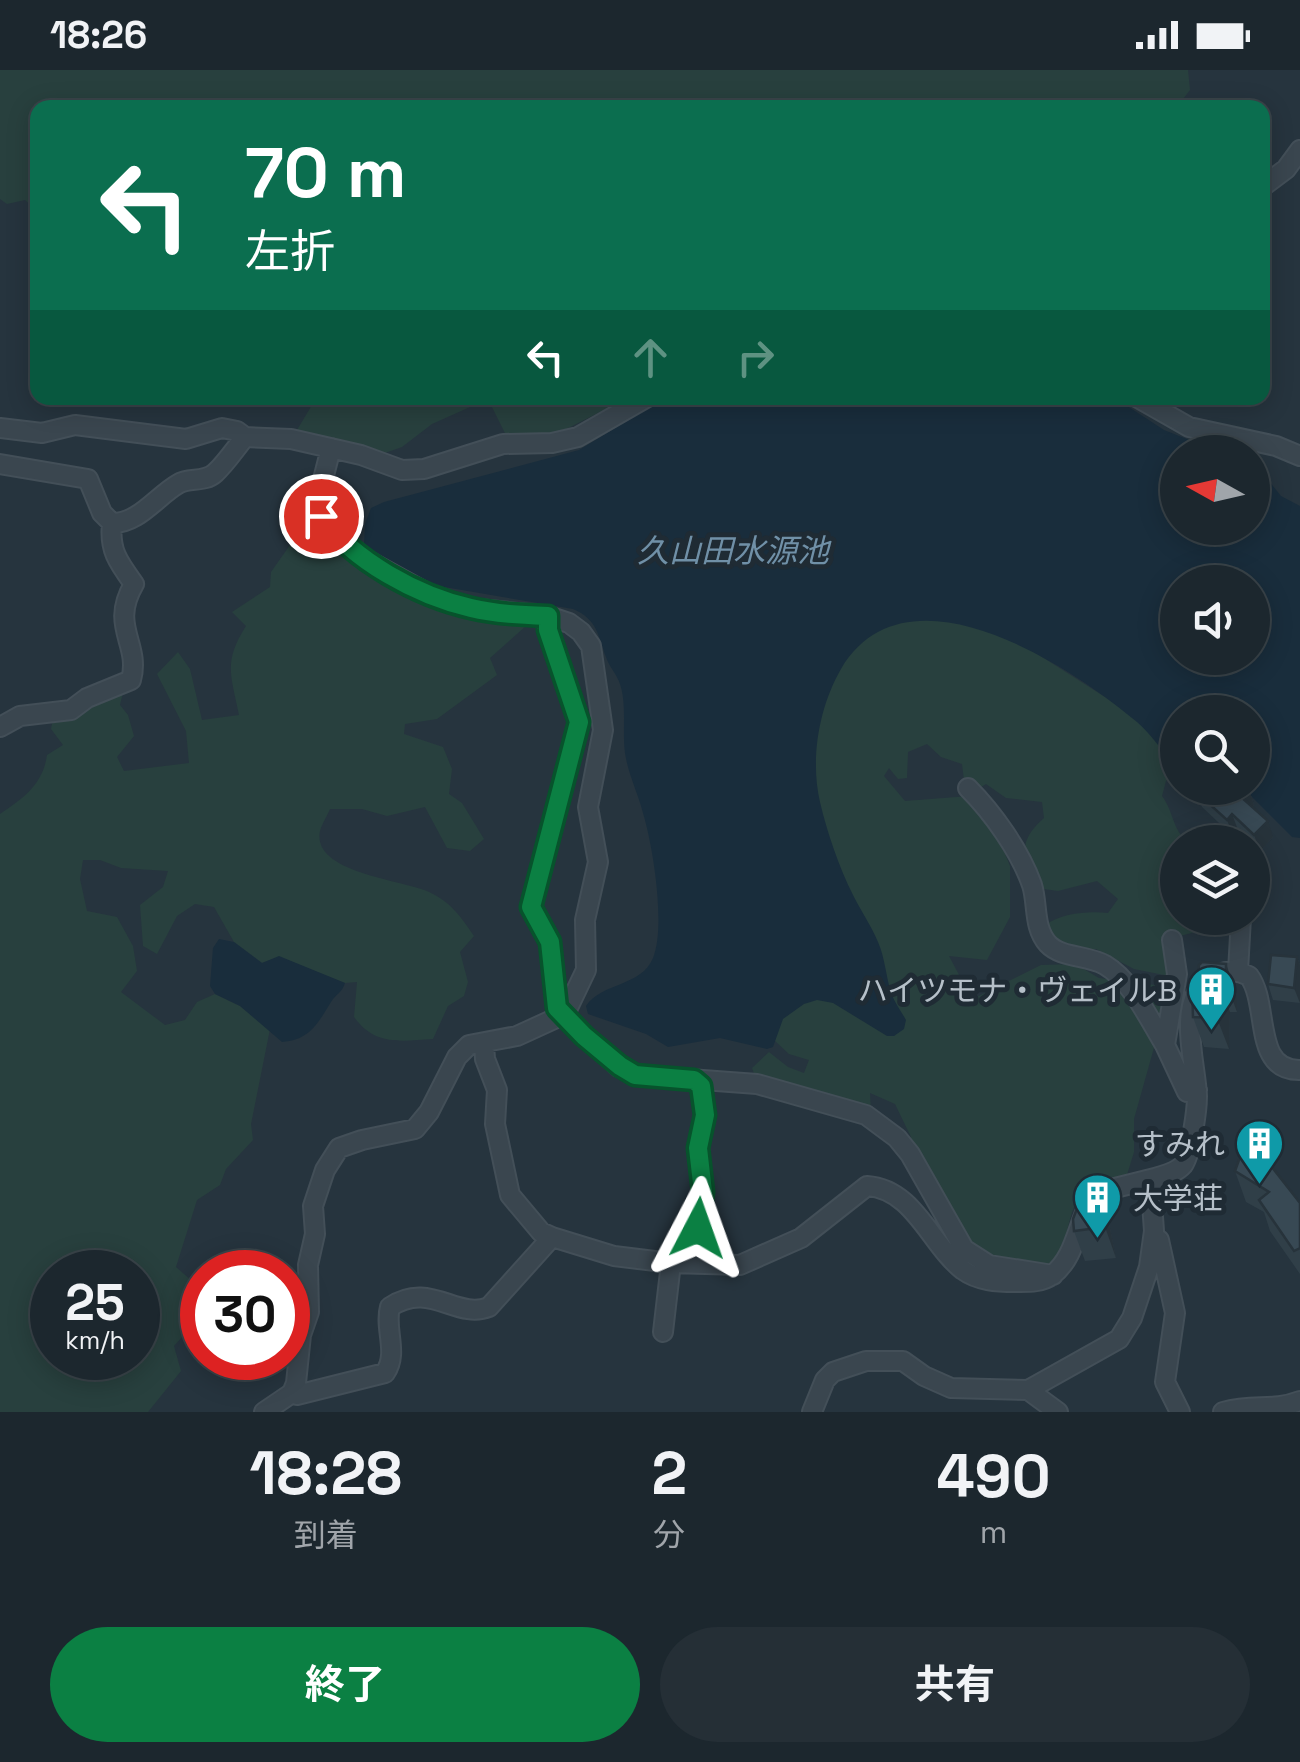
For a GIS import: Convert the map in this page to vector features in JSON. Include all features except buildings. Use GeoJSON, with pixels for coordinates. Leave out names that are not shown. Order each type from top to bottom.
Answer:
{"type":"FeatureCollection","features":[{"type":"Feature","properties":{"kind":"street"},"geometry":{"type":"LineString","coordinates":[[1270,181],[1286,169],[1300,150]]}},
{"type":"Feature","properties":{"kind":"street"},"geometry":{"type":"LineString","coordinates":[[0,428],[42,433],[75,425],[186,439],[222,428],[245,437],[278,437],[330,448],[402,470],[424,469],[503,444],[578,438],[634,405]]}},
{"type":"Feature","properties":{"kind":"street"},"geometry":{"type":"LineString","coordinates":[[1150,405],[1189,427],[1276,446],[1300,456]]}},
{"type":"Feature","properties":{"kind":"street"},"geometry":{"type":"LineString","coordinates":[[0,464],[88,479],[102,513],[112,523],[120,523],[158,502],[181,482],[214,474],[245,437]]}},
{"type":"Feature","properties":{"kind":"street"},"geometry":{"type":"LineString","coordinates":[[264,1412],[292,1393],[301,1335],[309,1312],[308,1265],[316,1234],[313,1206],[324,1170],[339,1148],[415,1129],[430,1112],[457,1057],[469,1045],[517,1036],[564,1014],[586,970],[586,920],[598,862],[588,807],[603,730],[591,646],[582,632],[548,616],[469,608],[434,597],[365,559],[332,531],[321,516],[318,500],[330,448]]}},
{"type":"Feature","properties":{"kind":"street"},"geometry":{"type":"LineString","coordinates":[[0,727],[20,716],[71,710],[87,698],[131,680],[134,668],[122,618],[134,584],[114,557],[110,541],[112,523]]}},
{"type":"Feature","properties":{"kind":"street"},"geometry":{"type":"LineString","coordinates":[[548,616],[548,630],[579,722],[531,907],[550,942],[557,1008],[584,1036],[635,1075],[778,1088],[866,1115],[897,1138],[910,1154],[964,1249],[989,1265],[1042,1270],[1053,1275]]}},
{"type":"Feature","properties":{"kind":"street"},"geometry":{"type":"LineString","coordinates":[[968,788],[982,802],[1025,870],[1033,889],[1040,932],[1050,947],[1098,961],[1117,973],[1165,1044],[1188,1092],[1197,1090]]}},
{"type":"Feature","properties":{"kind":"street"},"geometry":{"type":"LineString","coordinates":[[1238,971],[1240,935]]}},
{"type":"Feature","properties":{"kind":"street"},"geometry":{"type":"LineString","coordinates":[[1165,1044],[1176,974],[1172,940]]}},
{"type":"Feature","properties":{"kind":"street"},"geometry":{"type":"LineString","coordinates":[[484,1044],[485,1059],[498,1090],[495,1124],[510,1195],[541,1232],[552,1237],[614,1256],[672,1264],[740,1265],[820,1226],[867,1186],[884,1187],[921,1219],[965,1272],[982,1280],[1037,1282],[1053,1275],[1070,1252],[1095,1193],[1177,1171],[1185,1163],[1197,1090],[1188,1036],[1198,992],[1208,978],[1224,971],[1246,973],[1254,981],[1272,1058],[1286,1070],[1300,1070]]}},
{"type":"Feature","properties":{"kind":"street"},"geometry":{"type":"LineString","coordinates":[[693,1264],[703,1192],[698,1148],[705,1115],[701,1086],[694,1080]]}},
{"type":"Feature","properties":{"kind":"street"},"geometry":{"type":"LineString","coordinates":[[1155,1178],[1151,1189],[1154,1231],[1175,1313],[1165,1382],[1180,1412]]}},
{"type":"Feature","properties":{"kind":"street"},"geometry":{"type":"LineString","coordinates":[[812,1412],[820,1388],[833,1372],[878,1359],[903,1361],[951,1388],[1028,1390],[1119,1338],[1132,1318],[1148,1267],[1154,1231]]}},
{"type":"Feature","properties":{"kind":"street"},"geometry":{"type":"LineString","coordinates":[[292,1393],[385,1374],[392,1354],[386,1321],[390,1306],[410,1297],[428,1296],[480,1311],[489,1307],[552,1237]]}},
{"type":"Feature","properties":{"kind":"street"},"geometry":{"type":"LineString","coordinates":[[663,1332],[672,1264]]}},
{"type":"Feature","properties":{"kind":"street"},"geometry":{"type":"LineString","coordinates":[[1028,1390],[1058,1412]]}},
{"type":"Feature","properties":{"kind":"street"},"geometry":{"type":"LineString","coordinates":[[1223,1412],[1249,1407],[1283,1411],[1300,1401]]}},
{"type":"Feature","properties":{"kind":"green space"},"geometry":{"type":"Polygon","coordinates":[[[0,70],[1188,70],[1190,90],[1182,100],[30,100],[30,205],[25,200],[7,204],[0,199],[0,70]]]}},
{"type":"Feature","properties":{"kind":"green space"},"geometry":{"type":"Polygon","coordinates":[[[312,405],[475,405],[432,424],[402,447],[382,454],[294,435],[312,405]]]}},
{"type":"Feature","properties":{"kind":"green space"},"geometry":{"type":"Polygon","coordinates":[[[491,405],[614,405],[552,436],[505,433],[491,405]]]}},
{"type":"Feature","properties":{"kind":"green space"},"geometry":{"type":"Polygon","coordinates":[[[285,532],[331,537],[473,615],[527,625],[490,658],[497,675],[437,719],[405,724],[404,734],[443,747],[452,769],[449,794],[462,803],[484,839],[470,851],[447,848],[425,807],[387,816],[362,809],[330,809],[320,831],[321,845],[344,866],[429,892],[455,911],[474,936],[460,952],[468,982],[464,996],[448,1006],[433,1039],[399,1041],[380,1037],[354,1017],[357,982],[345,983],[279,957],[262,963],[234,942],[214,907],[195,904],[177,916],[157,954],[143,946],[140,905],[163,887],[168,871],[121,868],[100,860],[83,860],[80,879],[87,911],[117,917],[133,946],[137,971],[121,992],[165,1025],[185,1020],[197,1002],[215,994],[240,1006],[270,1029],[251,1124],[253,1140],[226,1169],[220,1185],[197,1200],[180,1250],[176,1267],[180,1270],[180,1339],[174,1346],[180,1372],[148,1412],[0,1412],[0,814],[31,789],[47,755],[63,745],[51,729],[53,719],[124,688],[120,705],[128,715],[134,736],[117,757],[124,771],[189,763],[186,731],[157,674],[178,652],[190,669],[202,720],[239,715],[232,659],[246,626],[232,612],[270,587],[271,572],[290,545],[285,532]]]}},
{"type":"Feature","properties":{"kind":"green space"},"geometry":{"type":"Polygon","coordinates":[[[975,614],[1160,732],[1160,805],[1167,805],[1176,825],[1160,825],[1160,935],[1184,935],[1169,939],[1169,976],[1134,969],[1096,949],[1064,955],[1045,925],[1075,914],[1108,913],[1118,899],[1097,881],[1058,891],[1037,888],[1025,850],[1029,835],[1044,818],[1042,802],[1006,798],[986,784],[978,789],[964,780],[962,764],[941,757],[927,744],[908,752],[907,778],[898,779],[889,768],[884,776],[905,801],[970,796],[997,834],[1010,866],[1010,917],[987,960],[949,956],[966,988],[977,997],[1041,965],[1075,964],[1099,978],[1171,987],[1134,1119],[1134,1152],[1126,1178],[1094,1186],[1080,1196],[1059,1259],[1042,1266],[992,1271],[959,1234],[945,1197],[911,1149],[911,1137],[895,1104],[870,1093],[871,1112],[810,1089],[756,1079],[752,1068],[769,1052],[788,1067],[804,1073],[809,1060],[789,1054],[774,1040],[766,1044],[847,920],[804,744],[831,674],[869,618],[975,614]]]}},
{"type":"Feature","properties":{"kind":"water","name":"久山田水源池"},"geometry":{"type":"Polygon","coordinates":[[[653,405],[1126,405],[1177,435],[1160,435],[1160,545],[1270,545],[1270,482],[1281,496],[1300,506],[1300,838],[1292,837],[1260,805],[1270,805],[1270,695],[1160,695],[1160,747],[1137,722],[1107,699],[1030,651],[987,632],[945,622],[905,623],[870,637],[841,669],[822,716],[816,751],[820,802],[834,849],[878,942],[891,993],[906,1020],[904,1029],[887,1036],[833,1003],[817,1000],[783,1019],[773,1047],[767,1049],[720,1038],[668,1047],[646,1034],[588,1014],[586,1006],[602,992],[631,980],[647,967],[657,944],[658,926],[651,845],[625,753],[622,692],[596,628],[573,609],[421,583],[364,546],[365,524],[371,508],[579,450],[653,405]]]}},
{"type":"Feature","properties":{"kind":"water"},"geometry":{"type":"Polygon","coordinates":[[[219,939],[234,942],[262,963],[279,956],[345,983],[312,1029],[300,1038],[282,1042],[240,1006],[215,994],[210,986],[213,948],[219,939]]]}},
{"type":"Feature","properties":{"kind":"place","name":"ハイツモナ・ヴェイルB"},"geometry":{"type":"Point","coordinates":[1212,1032]}},
{"type":"Feature","properties":{"kind":"place","name":"すみれ"},"geometry":{"type":"Point","coordinates":[1260,1186]}},
{"type":"Feature","properties":{"kind":"place","name":"大学荘"},"geometry":{"type":"Point","coordinates":[1098,1240]}},
{"type":"Feature","properties":{"kind":"route"},"geometry":{"type":"LineString","coordinates":[[321,516],[332,531],[365,559],[434,597],[469,608],[548,616],[548,630],[579,722],[531,907],[550,942],[557,1008],[584,1036],[635,1075],[694,1080],[701,1086],[705,1115],[698,1148],[703,1192],[698,1228]]}}]}
